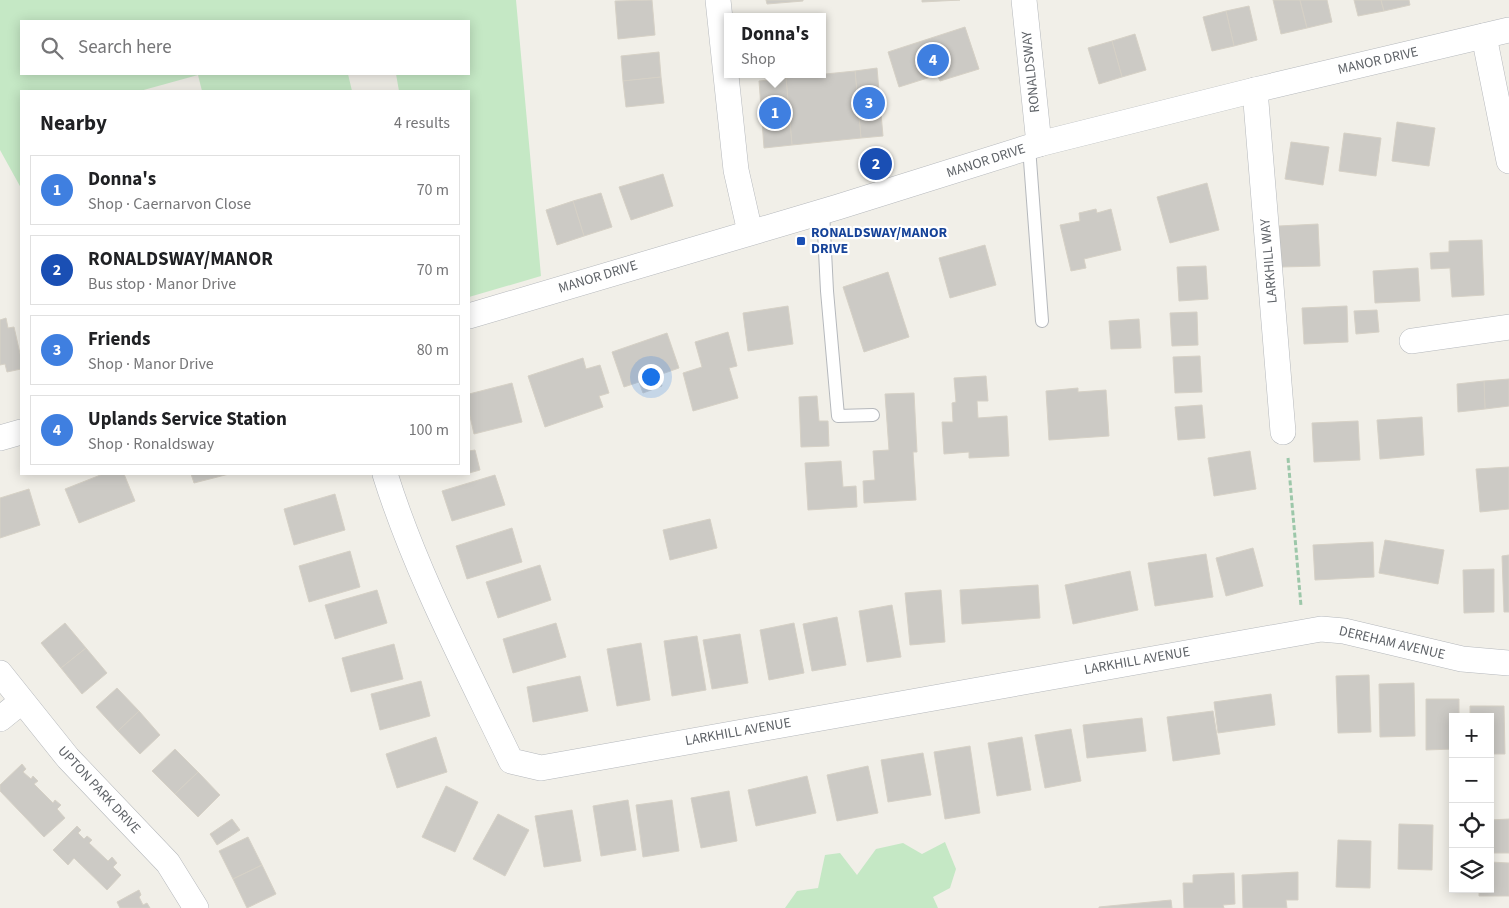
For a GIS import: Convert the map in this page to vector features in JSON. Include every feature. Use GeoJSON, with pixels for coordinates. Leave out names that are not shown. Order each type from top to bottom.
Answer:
{"type":"FeatureCollection","features":[{"type":"Feature","properties":{"kind":"street"},"geometry":{"type":"LineString","coordinates":[[718,0],[724,57]]}},
{"type":"Feature","properties":{"kind":"street","name":"RONALDSWAY"},"geometry":{"type":"LineString","coordinates":[[1024,0],[1034,146]]}},
{"type":"Feature","properties":{"kind":"street","name":"MANOR DRIVE"},"geometry":{"type":"LineString","coordinates":[[470,316],[1034,146],[1255,90],[1509,30]]}},
{"type":"Feature","properties":{"kind":"street"},"geometry":{"type":"LineString","coordinates":[[1484,36],[1509,161]]}},
{"type":"Feature","properties":{"kind":"street"},"geometry":{"type":"LineString","coordinates":[[726,78],[736,170],[750,232]]}},
{"type":"Feature","properties":{"kind":"street","name":"LARKHILL WAY"},"geometry":{"type":"LineString","coordinates":[[1255,90],[1283,432]]}},
{"type":"Feature","properties":{"kind":"street"},"geometry":{"type":"LineString","coordinates":[[1412,341],[1509,327]]}},
{"type":"Feature","properties":{"kind":"street"},"geometry":{"type":"LineString","coordinates":[[0,438],[20,432]]}},
{"type":"Feature","properties":{"kind":"street","name":"LARKHILL AVENUE"},"geometry":{"type":"LineString","coordinates":[[385,475],[414,551],[460,655],[511,761],[541,768],[1274,636]]}},
{"type":"Feature","properties":{"kind":"street","name":"DEREHAM AVENUE"},"geometry":{"type":"LineString","coordinates":[[1274,636],[1321,629],[1344,631],[1462,659],[1509,663]]}},
{"type":"Feature","properties":{"kind":"street","name":"UPTON PARK DRIVE"},"geometry":{"type":"LineString","coordinates":[[0,673],[21,702],[68,758],[168,863],[196,908]]}},
{"type":"Feature","properties":{"kind":"street"},"geometry":{"type":"LineString","coordinates":[[0,719],[21,702]]}},
{"type":"Feature","properties":{"kind":"lane"},"geometry":{"type":"LineString","coordinates":[[1034,146],[1042,321]]}},
{"type":"Feature","properties":{"kind":"lane"},"geometry":{"type":"LineString","coordinates":[[823,211],[827,291],[838,416],[873,414]]}},
{"type":"Feature","properties":{"kind":"path"},"geometry":{"type":"LineString","coordinates":[[1283,432],[1290,467],[1304,632]]}},
{"type":"Feature","properties":{"kind":"green space"},"geometry":{"type":"Polygon","coordinates":[[[0,0],[516,0],[541,276],[470,297],[470,90],[399,90],[396,75],[470,75],[470,20],[20,20],[20,75],[198,75],[144,90],[20,90],[20,186],[0,150],[0,0]]]}},
{"type":"Feature","properties":{"kind":"green space"},"geometry":{"type":"Polygon","coordinates":[[[198,75],[348,75],[352,90],[202,90],[198,75]]]}},
{"type":"Feature","properties":{"kind":"green space"},"geometry":{"type":"Polygon","coordinates":[[[945,842],[956,869],[950,888],[933,897],[938,908],[785,908],[797,891],[818,888],[825,855],[840,853],[857,875],[876,849],[903,843],[922,854],[945,842]]]}},
{"type":"Feature","properties":{"kind":"building"},"geometry":{"type":"Polygon","coordinates":[[[652,0],[655,35],[618,39],[615,1],[652,0]]]}},
{"type":"Feature","properties":{"kind":"building"},"geometry":{"type":"Polygon","coordinates":[[[766,0],[803,0],[803,1],[767,4],[766,0]]]}},
{"type":"Feature","properties":{"kind":"building"},"geometry":{"type":"Polygon","coordinates":[[[922,0],[960,0],[922,2],[922,0]]]}},
{"type":"Feature","properties":{"kind":"building"},"geometry":{"type":"Polygon","coordinates":[[[1273,0],[1300,0],[1307,28],[1281,34],[1273,0]]]}},
{"type":"Feature","properties":{"kind":"building"},"geometry":{"type":"Polygon","coordinates":[[[1300,0],[1327,0],[1332,22],[1307,28],[1300,0]]]}},
{"type":"Feature","properties":{"kind":"building"},"geometry":{"type":"Polygon","coordinates":[[[1354,0],[1381,0],[1384,11],[1358,16],[1354,0]]]}},
{"type":"Feature","properties":{"kind":"building"},"geometry":{"type":"Polygon","coordinates":[[[1381,0],[1409,0],[1410,5],[1384,11],[1381,0]]]}},
{"type":"Feature","properties":{"kind":"building"},"geometry":{"type":"Polygon","coordinates":[[[1249,6],[1257,40],[1234,46],[1226,11],[1249,6]]]}},
{"type":"Feature","properties":{"kind":"building"},"geometry":{"type":"Polygon","coordinates":[[[1226,11],[1234,46],[1212,51],[1203,17],[1226,11]]]}},
{"type":"Feature","properties":{"kind":"building"},"geometry":{"type":"Polygon","coordinates":[[[965,27],[979,69],[940,81],[937,75],[899,87],[888,52],[965,27]]]}},
{"type":"Feature","properties":{"kind":"building"},"geometry":{"type":"Polygon","coordinates":[[[1135,34],[1146,70],[1122,77],[1112,41],[1135,34]]]}},
{"type":"Feature","properties":{"kind":"building"},"geometry":{"type":"Polygon","coordinates":[[[1112,41],[1122,77],[1099,84],[1088,48],[1112,41]]]}},
{"type":"Feature","properties":{"kind":"building"},"geometry":{"type":"Polygon","coordinates":[[[659,52],[661,77],[623,81],[621,56],[659,52]]]}},
{"type":"Feature","properties":{"kind":"building"},"geometry":{"type":"Polygon","coordinates":[[[877,68],[883,136],[861,138],[855,71],[877,68]]]}},
{"type":"Feature","properties":{"kind":"building"},"geometry":{"type":"Polygon","coordinates":[[[855,71],[861,138],[792,145],[786,78],[826,78],[826,74],[855,71]]]}},
{"type":"Feature","properties":{"kind":"building"},"geometry":{"type":"Polygon","coordinates":[[[661,77],[664,103],[626,107],[623,81],[661,77]]]}},
{"type":"Feature","properties":{"kind":"building"},"geometry":{"type":"Polygon","coordinates":[[[786,78],[792,145],[764,148],[759,81],[786,78]]]}},
{"type":"Feature","properties":{"kind":"building"},"geometry":{"type":"Polygon","coordinates":[[[1397,122],[1435,128],[1429,166],[1392,161],[1397,122]]]}},
{"type":"Feature","properties":{"kind":"building"},"geometry":{"type":"Polygon","coordinates":[[[1344,133],[1381,138],[1376,176],[1339,171],[1344,133]]]}},
{"type":"Feature","properties":{"kind":"building"},"geometry":{"type":"Polygon","coordinates":[[[1291,142],[1329,147],[1323,185],[1285,179],[1291,142]]]}},
{"type":"Feature","properties":{"kind":"building"},"geometry":{"type":"Polygon","coordinates":[[[663,174],[673,206],[631,220],[619,187],[663,174]]]}},
{"type":"Feature","properties":{"kind":"building"},"geometry":{"type":"Polygon","coordinates":[[[1207,183],[1219,230],[1170,243],[1157,197],[1207,183]]]}},
{"type":"Feature","properties":{"kind":"building"},"geometry":{"type":"Polygon","coordinates":[[[601,193],[612,227],[584,236],[573,201],[601,193]]]}},
{"type":"Feature","properties":{"kind":"building"},"geometry":{"type":"Polygon","coordinates":[[[573,201],[584,236],[557,245],[546,210],[573,201]]]}},
{"type":"Feature","properties":{"kind":"building"},"geometry":{"type":"Polygon","coordinates":[[[1096,209],[1097,213],[1111,209],[1121,250],[1084,259],[1086,268],[1071,271],[1060,225],[1080,221],[1079,213],[1096,209]]]}},
{"type":"Feature","properties":{"kind":"building"},"geometry":{"type":"Polygon","coordinates":[[[1318,224],[1320,266],[1281,267],[1279,226],[1318,224]]]}},
{"type":"Feature","properties":{"kind":"building"},"geometry":{"type":"Polygon","coordinates":[[[1482,240],[1484,295],[1452,297],[1450,268],[1431,269],[1430,253],[1449,252],[1449,241],[1482,240]]]}},
{"type":"Feature","properties":{"kind":"building"},"geometry":{"type":"Polygon","coordinates":[[[985,245],[996,285],[950,298],[939,258],[985,245]]]}},
{"type":"Feature","properties":{"kind":"building"},"geometry":{"type":"Polygon","coordinates":[[[1206,266],[1208,299],[1179,301],[1177,267],[1206,266]]]}},
{"type":"Feature","properties":{"kind":"building"},"geometry":{"type":"Polygon","coordinates":[[[1418,268],[1420,301],[1375,303],[1373,271],[1418,268]]]}},
{"type":"Feature","properties":{"kind":"building"},"geometry":{"type":"Polygon","coordinates":[[[888,272],[909,337],[864,352],[843,287],[888,272]]]}},
{"type":"Feature","properties":{"kind":"building"},"geometry":{"type":"Polygon","coordinates":[[[788,306],[793,344],[748,351],[743,313],[788,306]]]}},
{"type":"Feature","properties":{"kind":"building"},"geometry":{"type":"Polygon","coordinates":[[[1347,306],[1348,342],[1304,344],[1302,308],[1347,306]]]}},
{"type":"Feature","properties":{"kind":"building"},"geometry":{"type":"Polygon","coordinates":[[[1377,310],[1379,332],[1356,334],[1354,311],[1377,310]]]}},
{"type":"Feature","properties":{"kind":"building"},"geometry":{"type":"Polygon","coordinates":[[[1197,312],[1198,345],[1172,346],[1170,313],[1197,312]]]}},
{"type":"Feature","properties":{"kind":"building"},"geometry":{"type":"Polygon","coordinates":[[[6,318],[8,328],[14,327],[20,354],[20,369],[7,372],[5,364],[0,365],[0,320],[6,318]]]}},
{"type":"Feature","properties":{"kind":"building"},"geometry":{"type":"Polygon","coordinates":[[[1139,319],[1141,348],[1111,349],[1109,321],[1139,319]]]}},
{"type":"Feature","properties":{"kind":"building"},"geometry":{"type":"Polygon","coordinates":[[[728,332],[737,366],[729,368],[738,398],[693,411],[683,373],[702,367],[695,342],[728,332]]]}},
{"type":"Feature","properties":{"kind":"building"},"geometry":{"type":"Polygon","coordinates":[[[667,333],[679,368],[659,375],[662,386],[643,393],[639,382],[624,387],[612,352],[667,333]]]}},
{"type":"Feature","properties":{"kind":"building"},"geometry":{"type":"Polygon","coordinates":[[[1200,356],[1202,392],[1175,393],[1173,357],[1200,356]]]}},
{"type":"Feature","properties":{"kind":"building"},"geometry":{"type":"Polygon","coordinates":[[[583,358],[586,369],[600,365],[609,393],[599,396],[603,407],[545,427],[528,376],[583,358]]]}},
{"type":"Feature","properties":{"kind":"building"},"geometry":{"type":"Polygon","coordinates":[[[986,376],[988,401],[977,401],[978,418],[1007,416],[1009,456],[969,458],[969,452],[944,454],[942,422],[953,422],[952,403],[956,402],[954,378],[986,376]]]}},
{"type":"Feature","properties":{"kind":"building"},"geometry":{"type":"Polygon","coordinates":[[[1509,379],[1509,406],[1485,409],[1484,381],[1509,379]]]}},
{"type":"Feature","properties":{"kind":"building"},"geometry":{"type":"Polygon","coordinates":[[[1484,381],[1485,409],[1458,412],[1457,384],[1484,381]]]}},
{"type":"Feature","properties":{"kind":"building"},"geometry":{"type":"Polygon","coordinates":[[[512,383],[522,422],[474,434],[470,416],[470,394],[512,383]]]}},
{"type":"Feature","properties":{"kind":"building"},"geometry":{"type":"Polygon","coordinates":[[[1078,388],[1078,392],[1106,390],[1109,436],[1049,440],[1046,391],[1078,388]]]}},
{"type":"Feature","properties":{"kind":"building"},"geometry":{"type":"Polygon","coordinates":[[[914,393],[917,452],[913,452],[916,500],[864,503],[863,481],[875,480],[873,451],[889,450],[885,394],[914,393]]]}},
{"type":"Feature","properties":{"kind":"building"},"geometry":{"type":"Polygon","coordinates":[[[817,396],[819,421],[828,421],[829,446],[801,447],[799,397],[817,396]]]}},
{"type":"Feature","properties":{"kind":"building"},"geometry":{"type":"Polygon","coordinates":[[[1202,405],[1205,438],[1178,440],[1175,407],[1202,405]]]}},
{"type":"Feature","properties":{"kind":"building"},"geometry":{"type":"Polygon","coordinates":[[[1422,417],[1424,455],[1380,459],[1377,420],[1422,417]]]}},
{"type":"Feature","properties":{"kind":"building"},"geometry":{"type":"Polygon","coordinates":[[[1358,421],[1360,460],[1314,462],[1312,423],[1358,421]]]}},
{"type":"Feature","properties":{"kind":"building"},"geometry":{"type":"Polygon","coordinates":[[[475,450],[480,470],[470,473],[470,451],[475,450]]]}},
{"type":"Feature","properties":{"kind":"building"},"geometry":{"type":"Polygon","coordinates":[[[1250,451],[1256,489],[1214,496],[1208,458],[1250,451]]]}},
{"type":"Feature","properties":{"kind":"building"},"geometry":{"type":"Polygon","coordinates":[[[841,461],[843,487],[856,486],[857,507],[808,510],[805,463],[841,461]]]}},
{"type":"Feature","properties":{"kind":"building"},"geometry":{"type":"Polygon","coordinates":[[[1509,467],[1509,509],[1480,512],[1476,469],[1509,467]]]}},
{"type":"Feature","properties":{"kind":"building"},"geometry":{"type":"Polygon","coordinates":[[[100,475],[124,475],[135,501],[79,523],[65,489],[100,475]]]}},
{"type":"Feature","properties":{"kind":"building"},"geometry":{"type":"Polygon","coordinates":[[[191,475],[225,475],[194,483],[191,475]]]}},
{"type":"Feature","properties":{"kind":"building"},"geometry":{"type":"Polygon","coordinates":[[[495,475],[505,505],[452,521],[442,491],[495,475]]]}},
{"type":"Feature","properties":{"kind":"building"},"geometry":{"type":"Polygon","coordinates":[[[29,489],[40,525],[0,538],[0,498],[29,489]]]}},
{"type":"Feature","properties":{"kind":"building"},"geometry":{"type":"Polygon","coordinates":[[[335,494],[345,530],[294,545],[284,509],[335,494]]]}},
{"type":"Feature","properties":{"kind":"building"},"geometry":{"type":"Polygon","coordinates":[[[710,519],[717,548],[670,560],[663,530],[710,519]]]}},
{"type":"Feature","properties":{"kind":"building"},"geometry":{"type":"Polygon","coordinates":[[[512,528],[522,562],[467,579],[456,546],[512,528]]]}},
{"type":"Feature","properties":{"kind":"building"},"geometry":{"type":"Polygon","coordinates":[[[1385,540],[1444,550],[1438,584],[1379,573],[1385,540]]]}},
{"type":"Feature","properties":{"kind":"building"},"geometry":{"type":"Polygon","coordinates":[[[1373,542],[1374,577],[1315,580],[1313,545],[1373,542]]]}},
{"type":"Feature","properties":{"kind":"building"},"geometry":{"type":"Polygon","coordinates":[[[1253,548],[1263,586],[1226,596],[1216,558],[1253,548]]]}},
{"type":"Feature","properties":{"kind":"building"},"geometry":{"type":"Polygon","coordinates":[[[350,551],[360,587],[309,602],[299,566],[350,551]]]}},
{"type":"Feature","properties":{"kind":"building"},"geometry":{"type":"Polygon","coordinates":[[[1206,554],[1213,597],[1155,606],[1148,563],[1206,554]]]}},
{"type":"Feature","properties":{"kind":"building"},"geometry":{"type":"Polygon","coordinates":[[[1509,555],[1509,612],[1504,612],[1502,556],[1509,555]]]}},
{"type":"Feature","properties":{"kind":"building"},"geometry":{"type":"Polygon","coordinates":[[[540,565],[551,600],[498,618],[486,582],[540,565]]]}},
{"type":"Feature","properties":{"kind":"building"},"geometry":{"type":"Polygon","coordinates":[[[1494,569],[1494,612],[1464,613],[1463,570],[1494,569]]]}},
{"type":"Feature","properties":{"kind":"building"},"geometry":{"type":"Polygon","coordinates":[[[1130,571],[1138,610],[1073,624],[1065,585],[1130,571]]]}},
{"type":"Feature","properties":{"kind":"building"},"geometry":{"type":"Polygon","coordinates":[[[1038,585],[1040,618],[962,624],[960,590],[1038,585]]]}},
{"type":"Feature","properties":{"kind":"building"},"geometry":{"type":"Polygon","coordinates":[[[377,590],[387,623],[335,639],[325,605],[377,590]]]}},
{"type":"Feature","properties":{"kind":"building"},"geometry":{"type":"Polygon","coordinates":[[[941,590],[945,642],[910,645],[905,593],[941,590]]]}},
{"type":"Feature","properties":{"kind":"building"},"geometry":{"type":"Polygon","coordinates":[[[892,605],[901,657],[867,662],[859,611],[892,605]]]}},
{"type":"Feature","properties":{"kind":"building"},"geometry":{"type":"Polygon","coordinates":[[[837,617],[846,665],[812,671],[803,624],[837,617]]]}},
{"type":"Feature","properties":{"kind":"building"},"geometry":{"type":"Polygon","coordinates":[[[65,623],[86,648],[61,668],[41,643],[65,623]]]}},
{"type":"Feature","properties":{"kind":"building"},"geometry":{"type":"Polygon","coordinates":[[[556,623],[566,657],[513,673],[503,639],[556,623]]]}},
{"type":"Feature","properties":{"kind":"building"},"geometry":{"type":"Polygon","coordinates":[[[794,623],[804,673],[769,680],[760,630],[794,623]]]}},
{"type":"Feature","properties":{"kind":"building"},"geometry":{"type":"Polygon","coordinates":[[[740,634],[748,683],[712,689],[703,640],[740,634]]]}},
{"type":"Feature","properties":{"kind":"building"},"geometry":{"type":"Polygon","coordinates":[[[697,636],[706,690],[672,696],[664,641],[697,636]]]}},
{"type":"Feature","properties":{"kind":"building"},"geometry":{"type":"Polygon","coordinates":[[[641,643],[650,700],[617,706],[607,649],[641,643]]]}},
{"type":"Feature","properties":{"kind":"building"},"geometry":{"type":"Polygon","coordinates":[[[394,644],[403,679],[351,692],[342,658],[394,644]]]}},
{"type":"Feature","properties":{"kind":"building"},"geometry":{"type":"Polygon","coordinates":[[[86,648],[107,673],[82,694],[61,668],[86,648]]]}},
{"type":"Feature","properties":{"kind":"building"},"geometry":{"type":"Polygon","coordinates":[[[1369,675],[1371,732],[1338,733],[1336,676],[1369,675]]]}},
{"type":"Feature","properties":{"kind":"building"},"geometry":{"type":"Polygon","coordinates":[[[580,676],[588,711],[533,722],[527,687],[580,676]]]}},
{"type":"Feature","properties":{"kind":"building"},"geometry":{"type":"Polygon","coordinates":[[[421,681],[430,716],[380,730],[371,694],[421,681]]]}},
{"type":"Feature","properties":{"kind":"building"},"geometry":{"type":"Polygon","coordinates":[[[1414,683],[1415,736],[1380,737],[1379,684],[1414,683]]]}},
{"type":"Feature","properties":{"kind":"building"},"geometry":{"type":"Polygon","coordinates":[[[117,688],[139,711],[118,731],[96,707],[117,688]]]}},
{"type":"Feature","properties":{"kind":"building"},"geometry":{"type":"Polygon","coordinates":[[[1271,694],[1275,725],[1218,733],[1214,702],[1271,694]]]}},
{"type":"Feature","properties":{"kind":"building"},"geometry":{"type":"Polygon","coordinates":[[[1426,699],[1459,699],[1459,713],[1449,713],[1449,749],[1426,750],[1426,699]]]}},
{"type":"Feature","properties":{"kind":"building"},"geometry":{"type":"Polygon","coordinates":[[[1470,706],[1504,706],[1505,754],[1494,754],[1494,713],[1470,713],[1470,706]]]}},
{"type":"Feature","properties":{"kind":"building"},"geometry":{"type":"Polygon","coordinates":[[[139,711],[160,735],[140,754],[118,731],[139,711]]]}},
{"type":"Feature","properties":{"kind":"building"},"geometry":{"type":"Polygon","coordinates":[[[1213,711],[1220,754],[1173,761],[1167,717],[1213,711]]]}},
{"type":"Feature","properties":{"kind":"building"},"geometry":{"type":"Polygon","coordinates":[[[1142,718],[1146,751],[1087,758],[1083,725],[1142,718]]]}},
{"type":"Feature","properties":{"kind":"building"},"geometry":{"type":"Polygon","coordinates":[[[1071,729],[1081,781],[1045,788],[1035,735],[1071,729]]]}},
{"type":"Feature","properties":{"kind":"building"},"geometry":{"type":"Polygon","coordinates":[[[436,737],[447,772],[397,788],[386,754],[436,737]]]}},
{"type":"Feature","properties":{"kind":"building"},"geometry":{"type":"Polygon","coordinates":[[[1022,737],[1031,790],[997,796],[988,743],[1022,737]]]}},
{"type":"Feature","properties":{"kind":"building"},"geometry":{"type":"Polygon","coordinates":[[[970,746],[980,813],[945,819],[934,752],[970,746]]]}},
{"type":"Feature","properties":{"kind":"building"},"geometry":{"type":"Polygon","coordinates":[[[175,749],[198,772],[175,794],[152,771],[175,749]]]}},
{"type":"Feature","properties":{"kind":"building"},"geometry":{"type":"Polygon","coordinates":[[[923,753],[931,795],[888,802],[881,760],[923,753]]]}},
{"type":"Feature","properties":{"kind":"building"},"geometry":{"type":"Polygon","coordinates":[[[22,764],[26,769],[23,772],[31,779],[33,776],[38,781],[34,784],[53,803],[55,800],[61,805],[57,809],[65,818],[44,837],[0,791],[0,785],[22,764]]]}},
{"type":"Feature","properties":{"kind":"building"},"geometry":{"type":"Polygon","coordinates":[[[868,766],[878,813],[837,821],[827,775],[868,766]]]}},
{"type":"Feature","properties":{"kind":"building"},"geometry":{"type":"Polygon","coordinates":[[[198,772],[220,795],[198,817],[175,794],[198,772]]]}},
{"type":"Feature","properties":{"kind":"building"},"geometry":{"type":"Polygon","coordinates":[[[807,776],[816,813],[756,826],[748,790],[807,776]]]}},
{"type":"Feature","properties":{"kind":"building"},"geometry":{"type":"Polygon","coordinates":[[[446,786],[478,802],[455,852],[422,837],[446,786]]]}},
{"type":"Feature","properties":{"kind":"building"},"geometry":{"type":"Polygon","coordinates":[[[729,791],[737,841],[701,848],[691,798],[729,791]]]}},
{"type":"Feature","properties":{"kind":"building"},"geometry":{"type":"Polygon","coordinates":[[[628,800],[636,850],[601,856],[593,806],[628,800]]]}},
{"type":"Feature","properties":{"kind":"building"},"geometry":{"type":"Polygon","coordinates":[[[672,800],[679,851],[643,857],[636,805],[672,800]]]}},
{"type":"Feature","properties":{"kind":"building"},"geometry":{"type":"Polygon","coordinates":[[[572,810],[581,861],[544,867],[535,816],[572,810]]]}},
{"type":"Feature","properties":{"kind":"building"},"geometry":{"type":"Polygon","coordinates":[[[498,814],[529,830],[505,876],[473,859],[498,814]]]}},
{"type":"Feature","properties":{"kind":"building"},"geometry":{"type":"Polygon","coordinates":[[[232,819],[240,830],[217,845],[210,834],[232,819]]]}},
{"type":"Feature","properties":{"kind":"building"},"geometry":{"type":"Polygon","coordinates":[[[1509,819],[1509,853],[1494,853],[1494,820],[1509,819]]]}},
{"type":"Feature","properties":{"kind":"building"},"geometry":{"type":"Polygon","coordinates":[[[1399,824],[1433,825],[1432,870],[1398,869],[1399,824]]]}},
{"type":"Feature","properties":{"kind":"building"},"geometry":{"type":"Polygon","coordinates":[[[77,826],[81,830],[78,833],[84,839],[87,836],[92,840],[89,843],[108,861],[112,857],[117,863],[113,867],[121,875],[107,890],[74,858],[68,865],[53,850],[77,826]]]}},
{"type":"Feature","properties":{"kind":"building"},"geometry":{"type":"Polygon","coordinates":[[[248,837],[262,865],[233,879],[219,851],[248,837]]]}},
{"type":"Feature","properties":{"kind":"building"},"geometry":{"type":"Polygon","coordinates":[[[1338,840],[1371,841],[1370,888],[1336,887],[1338,840]]]}},
{"type":"Feature","properties":{"kind":"building"},"geometry":{"type":"Polygon","coordinates":[[[1494,862],[1509,863],[1509,896],[1479,896],[1479,893],[1494,893],[1494,862]]]}},
{"type":"Feature","properties":{"kind":"building"},"geometry":{"type":"Polygon","coordinates":[[[262,865],[276,894],[247,908],[233,879],[262,865]]]}},
{"type":"Feature","properties":{"kind":"building"},"geometry":{"type":"Polygon","coordinates":[[[1298,872],[1298,900],[1286,900],[1287,908],[1243,908],[1242,875],[1298,872]]]}},
{"type":"Feature","properties":{"kind":"building"},"geometry":{"type":"Polygon","coordinates":[[[1234,873],[1235,904],[1223,905],[1224,908],[1184,908],[1183,883],[1193,883],[1193,875],[1234,873]]]}},
{"type":"Feature","properties":{"kind":"building"},"geometry":{"type":"Polygon","coordinates":[[[139,890],[141,895],[139,897],[143,905],[147,903],[150,908],[120,908],[117,902],[139,890]]]}},
{"type":"Feature","properties":{"kind":"building"},"geometry":{"type":"Polygon","coordinates":[[[1171,900],[1172,908],[1099,908],[1099,907],[1171,900]]]}},
{"type":"Feature","properties":{"kind":"place","name":"Uplands Service Station"},"geometry":{"type":"Point","coordinates":[933,60]}},
{"type":"Feature","properties":{"kind":"place","name":"Friends"},"geometry":{"type":"Point","coordinates":[869,103]}},
{"type":"Feature","properties":{"kind":"place","name":"Donna's"},"geometry":{"type":"Point","coordinates":[775,113]}},
{"type":"Feature","properties":{"kind":"place","name":"RONALDSWAY/MANOR"},"geometry":{"type":"Point","coordinates":[876,164]}},
{"type":"Feature","properties":{"kind":"place","name":"RONALDSWAY/MANOR DRIVE"},"geometry":{"type":"Point","coordinates":[801,241]}}]}
